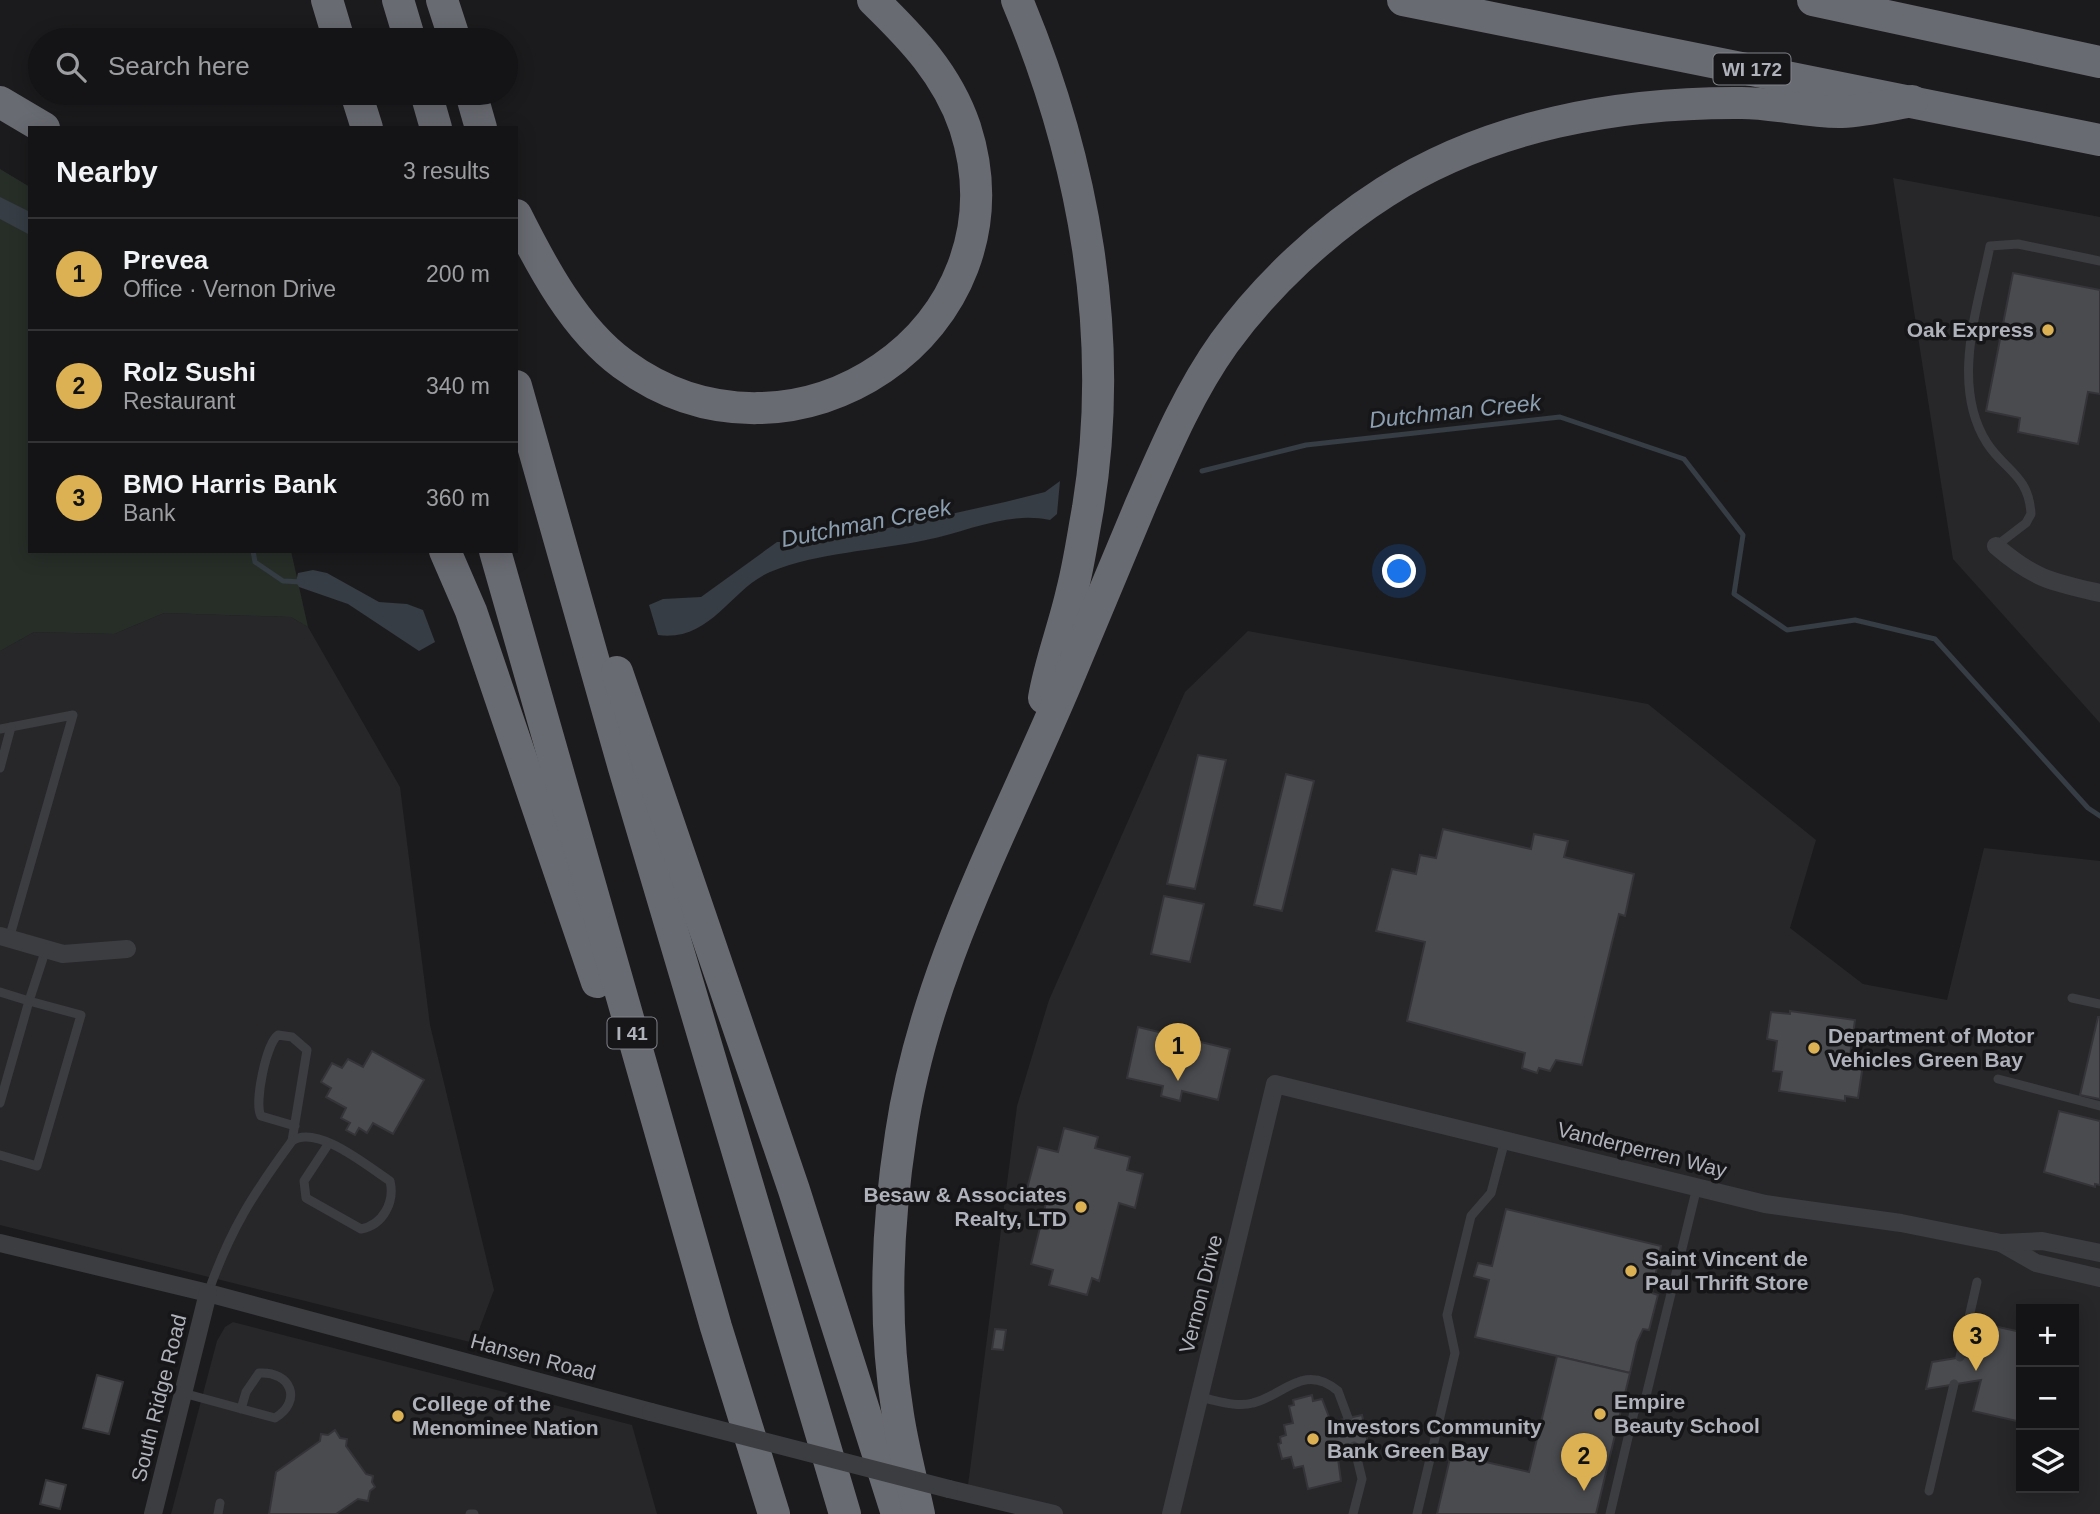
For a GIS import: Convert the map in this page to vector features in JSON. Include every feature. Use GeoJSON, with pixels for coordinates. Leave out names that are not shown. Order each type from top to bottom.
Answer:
{"type":"FeatureCollection","features":[{"type":"Feature","properties":{"kind":"highway"},"geometry":{"type":"LineString","coordinates":[[327,0],[335,28]]}},
{"type":"Feature","properties":{"kind":"highway"},"geometry":{"type":"LineString","coordinates":[[398,0],[406,28]]}},
{"type":"Feature","properties":{"kind":"highway"},"geometry":{"type":"LineString","coordinates":[[442,0],[451,28]]}},
{"type":"Feature","properties":{"kind":"highway"},"geometry":{"type":"LineString","coordinates":[[518,218],[571,309],[622,363],[665,389],[710,405],[775,408],[834,395],[865,381],[903,353],[927,328],[957,275],[974,216],[973,160],[964,126],[944,80],[916,41],[873,0]]}},
{"type":"Feature","properties":{"kind":"highway"},"geometry":{"type":"LineString","coordinates":[[1017,0],[1056,103],[1081,197],[1096,323],[1098,413],[1084,530],[1072,592],[1047,675],[1034,759]]}},
{"type":"Feature","properties":{"kind":"highway","name":"WI 172"},"geometry":{"type":"LineString","coordinates":[[1403,0],[2100,140]]}},
{"type":"Feature","properties":{"kind":"highway"},"geometry":{"type":"LineString","coordinates":[[1813,0],[2100,62]]}},
{"type":"Feature","properties":{"kind":"highway"},"geometry":{"type":"LineString","coordinates":[[919,1514],[898,1413],[889,1272],[901,1133],[912,1074],[939,981],[1159,463],[1199,382],[1256,304],[1318,242],[1386,192],[1448,159],[1521,132],[1559,121],[1604,113],[1694,103],[1750,103],[1842,112],[1912,101]]}},
{"type":"Feature","properties":{"kind":"highway"},"geometry":{"type":"LineString","coordinates":[[0,102],[41,126]]}},
{"type":"Feature","properties":{"kind":"highway"},"geometry":{"type":"LineString","coordinates":[[360,105],[366,126]]}},
{"type":"Feature","properties":{"kind":"highway"},"geometry":{"type":"LineString","coordinates":[[429,105],[435,126]]}},
{"type":"Feature","properties":{"kind":"highway"},"geometry":{"type":"LineString","coordinates":[[474,105],[480,126]]}},
{"type":"Feature","properties":{"kind":"highway"},"geometry":{"type":"LineString","coordinates":[[518,392],[628,782],[845,1514]]}},
{"type":"Feature","properties":{"kind":"highway"},"geometry":{"type":"LineString","coordinates":[[540,463],[644,747],[794,1190],[897,1514]]}},
{"type":"Feature","properties":{"kind":"highway"},"geometry":{"type":"LineString","coordinates":[[446,553],[471,611],[716,1327]]}},
{"type":"Feature","properties":{"kind":"highway","name":"I 41"},"geometry":{"type":"LineString","coordinates":[[496,553],[716,1327],[774,1514]]}},
{"type":"Feature","properties":{"kind":"street"},"geometry":{"type":"LineString","coordinates":[[1996,546],[2041,578],[2100,593]]}},
{"type":"Feature","properties":{"kind":"street"},"geometry":{"type":"LineString","coordinates":[[4,938],[63,954],[127,949]]}},
{"type":"Feature","properties":{"kind":"street","name":"Vanderperren Way"},"geometry":{"type":"LineString","coordinates":[[1275,1084],[1765,1204],[1901,1223],[2001,1243],[2042,1241],[2100,1253]]}},
{"type":"Feature","properties":{"kind":"street","name":"Vernon Drive"},"geometry":{"type":"LineString","coordinates":[[1171,1514],[1275,1084]]}},
{"type":"Feature","properties":{"kind":"street","name":"Hansen Road"},"geometry":{"type":"LineString","coordinates":[[0,1243],[208,1293],[651,1412],[1054,1514]]}},
{"type":"Feature","properties":{"kind":"street","name":"Vanderperren Way"},"geometry":{"type":"LineString","coordinates":[[2001,1243],[2036,1263],[2100,1278]]}},
{"type":"Feature","properties":{"kind":"street","name":"South Ridge Road"},"geometry":{"type":"LineString","coordinates":[[153,1514],[208,1293]]}},
{"type":"Feature","properties":{"kind":"lane"},"geometry":{"type":"LineString","coordinates":[[1996,546],[2026,523],[2031,514],[2017,473],[1986,441],[1976,415],[1971,384],[1968,355],[1990,246],[2018,244],[2100,261]]}},
{"type":"Feature","properties":{"kind":"lane"},"geometry":{"type":"LineString","coordinates":[[0,729],[73,715],[4,938]]}},
{"type":"Feature","properties":{"kind":"lane"},"geometry":{"type":"LineString","coordinates":[[0,768],[11,727]]}},
{"type":"Feature","properties":{"kind":"lane"},"geometry":{"type":"LineString","coordinates":[[0,1103],[46,949]]}},
{"type":"Feature","properties":{"kind":"lane"},"geometry":{"type":"LineString","coordinates":[[0,992],[81,1015],[37,1166],[0,1155]]}},
{"type":"Feature","properties":{"kind":"lane"},"geometry":{"type":"LineString","coordinates":[[2072,998],[2100,1004]]}},
{"type":"Feature","properties":{"kind":"lane"},"geometry":{"type":"LineString","coordinates":[[292,1141],[295,1126],[307,1050],[292,1037],[278,1035],[270,1044],[257,1106],[261,1116],[295,1126]]}},
{"type":"Feature","properties":{"kind":"lane"},"geometry":{"type":"LineString","coordinates":[[1998,1079],[2100,1106]]}},
{"type":"Feature","properties":{"kind":"lane"},"geometry":{"type":"LineString","coordinates":[[208,1293],[222,1254],[247,1203],[292,1141],[300,1136],[313,1135],[329,1143],[390,1181],[392,1198],[372,1227],[360,1229],[306,1198],[304,1181],[329,1143]]}},
{"type":"Feature","properties":{"kind":"lane"},"geometry":{"type":"LineString","coordinates":[[1417,1514],[1455,1353],[1447,1315],[1471,1216],[1491,1193],[1505,1140]]}},
{"type":"Feature","properties":{"kind":"lane"},"geometry":{"type":"LineString","coordinates":[[1610,1514],[1634,1412],[1646,1396],[1697,1187]]}},
{"type":"Feature","properties":{"kind":"lane"},"geometry":{"type":"LineString","coordinates":[[1960,1357],[1977,1282]]}},
{"type":"Feature","properties":{"kind":"lane"},"geometry":{"type":"LineString","coordinates":[[183,1393],[241,1409],[275,1418],[287,1411],[291,1400],[289,1387],[281,1377],[270,1372],[259,1373],[246,1392],[241,1409]]}},
{"type":"Feature","properties":{"kind":"lane"},"geometry":{"type":"LineString","coordinates":[[1199,1396],[1240,1405],[1255,1403],[1292,1384],[1319,1380],[1338,1391],[1348,1418]]}},
{"type":"Feature","properties":{"kind":"lane"},"geometry":{"type":"LineString","coordinates":[[1929,1491],[1954,1384]]}},
{"type":"Feature","properties":{"kind":"lane"},"geometry":{"type":"LineString","coordinates":[[1353,1514],[1362,1479],[1354,1446]]}},
{"type":"Feature","properties":{"kind":"lane"},"geometry":{"type":"LineString","coordinates":[[218,1514],[220,1503]]}},
{"type":"Feature","properties":{"kind":"shaded area"},"geometry":{"type":"Polygon","coordinates":[[[0,169],[28,186],[28,553],[291,553],[308,627],[291,617],[164,613],[114,634],[34,632],[0,651],[0,169]]]}},
{"type":"Feature","properties":{"kind":"shaded area"},"geometry":{"type":"Polygon","coordinates":[[[1893,178],[2100,217],[2100,723],[1953,559],[1893,178]]]}},
{"type":"Feature","properties":{"kind":"shaded area"},"geometry":{"type":"Polygon","coordinates":[[[0,197],[28,211],[28,234],[0,219],[0,197]]]}},
{"type":"Feature","properties":{"kind":"shaded area"},"geometry":{"type":"Polygon","coordinates":[[[1060,481],[1057,514],[1050,520],[1003,520],[907,544],[827,556],[789,565],[756,580],[706,623],[676,635],[658,635],[649,605],[663,599],[701,597],[777,542],[818,542],[861,534],[1045,492],[1060,481]]]}},
{"type":"Feature","properties":{"kind":"shaded area"},"geometry":{"type":"Polygon","coordinates":[[[313,570],[327,573],[379,602],[407,604],[423,610],[435,642],[419,651],[348,604],[299,587],[296,582],[298,573],[313,570]]]}},
{"type":"Feature","properties":{"kind":"shaded area"},"geometry":{"type":"Polygon","coordinates":[[[164,613],[291,617],[308,627],[400,787],[430,1025],[494,1290],[474,1343],[0,1225],[0,651],[34,632],[114,634],[164,613]]]}},
{"type":"Feature","properties":{"kind":"shaded area"},"geometry":{"type":"Polygon","coordinates":[[[1248,631],[1648,704],[1816,840],[1790,928],[1863,984],[1947,1000],[1984,848],[2100,861],[2100,1514],[1015,1514],[1014,1504],[967,1493],[1017,1106],[1049,1000],[1185,692],[1248,631]]]}},
{"type":"Feature","properties":{"kind":"shaded area","name":"College of the Menominee Nation"},"geometry":{"type":"Polygon","coordinates":[[[233,1322],[632,1425],[657,1514],[171,1514],[217,1341],[225,1327],[233,1322]]]}},
{"type":"Feature","properties":{"kind":"building"},"geometry":{"type":"Polygon","coordinates":[[[2013,273],[2100,290],[2100,394],[2088,392],[2078,444],[2018,432],[2020,418],[1986,411],[2013,273]]]}},
{"type":"Feature","properties":{"kind":"building"},"geometry":{"type":"Polygon","coordinates":[[[1198,755],[1226,760],[1195,889],[1167,884],[1198,755]]]}},
{"type":"Feature","properties":{"kind":"building"},"geometry":{"type":"Polygon","coordinates":[[[1286,774],[1314,781],[1282,911],[1254,905],[1286,774]]]}},
{"type":"Feature","properties":{"kind":"building"},"geometry":{"type":"Polygon","coordinates":[[[1443,829],[1531,849],[1534,834],[1568,841],[1564,857],[1634,874],[1625,916],[1619,914],[1582,1065],[1556,1060],[1550,1071],[1539,1068],[1537,1073],[1522,1068],[1525,1053],[1407,1021],[1425,942],[1376,931],[1392,869],[1416,874],[1420,855],[1436,858],[1443,829]]]}},
{"type":"Feature","properties":{"kind":"building"},"geometry":{"type":"Polygon","coordinates":[[[1164,896],[1204,904],[1190,962],[1151,954],[1164,896]]]}},
{"type":"Feature","properties":{"kind":"building","name":"Department of Motor Vehicles Green Bay"},"geometry":{"type":"Polygon","coordinates":[[[1790,1011],[1855,1020],[1850,1056],[1864,1058],[1858,1098],[1845,1096],[1845,1101],[1779,1091],[1782,1072],[1773,1071],[1777,1041],[1767,1039],[1771,1012],[1790,1014],[1790,1011]]]}},
{"type":"Feature","properties":{"kind":"building"},"geometry":{"type":"Polygon","coordinates":[[[2100,1017],[2100,1099],[2080,1095],[2100,1017]]]}},
{"type":"Feature","properties":{"kind":"building"},"geometry":{"type":"Polygon","coordinates":[[[1138,1027],[1230,1049],[1218,1100],[1182,1091],[1180,1101],[1161,1096],[1163,1086],[1127,1078],[1138,1027]]]}},
{"type":"Feature","properties":{"kind":"building"},"geometry":{"type":"Polygon","coordinates":[[[372,1051],[424,1080],[393,1134],[373,1123],[367,1133],[359,1128],[355,1135],[346,1130],[350,1123],[341,1118],[346,1108],[326,1097],[331,1088],[321,1082],[332,1063],[342,1068],[348,1059],[363,1067],[372,1051]]]}},
{"type":"Feature","properties":{"kind":"building"},"geometry":{"type":"Polygon","coordinates":[[[2059,1111],[2100,1121],[2100,1185],[2095,1184],[2095,1187],[2044,1172],[2059,1111]]]}},
{"type":"Feature","properties":{"kind":"building"},"geometry":{"type":"Polygon","coordinates":[[[1064,1128],[1098,1137],[1095,1148],[1130,1157],[1127,1170],[1143,1174],[1135,1208],[1119,1203],[1099,1281],[1092,1278],[1087,1295],[1049,1285],[1053,1270],[1031,1264],[1048,1195],[1027,1189],[1038,1147],[1058,1152],[1064,1128]]]}},
{"type":"Feature","properties":{"kind":"building"},"geometry":{"type":"Polygon","coordinates":[[[1506,1209],[1661,1246],[1652,1293],[1658,1295],[1649,1330],[1643,1329],[1637,1342],[1630,1373],[1475,1337],[1489,1280],[1474,1276],[1478,1263],[1492,1266],[1506,1209]]]}},
{"type":"Feature","properties":{"kind":"building"},"geometry":{"type":"Polygon","coordinates":[[[1994,1326],[2016,1331],[2016,1421],[1973,1411],[1981,1380],[1926,1389],[1932,1362],[1987,1353],[1994,1326]]]}},
{"type":"Feature","properties":{"kind":"building"},"geometry":{"type":"Polygon","coordinates":[[[995,1329],[1006,1330],[1003,1350],[992,1349],[995,1329]]]}},
{"type":"Feature","properties":{"kind":"building"},"geometry":{"type":"Polygon","coordinates":[[[1557,1356],[1630,1373],[1596,1514],[1437,1514],[1451,1454],[1529,1472],[1557,1356]]]}},
{"type":"Feature","properties":{"kind":"building"},"geometry":{"type":"Polygon","coordinates":[[[97,1375],[123,1382],[109,1434],[83,1428],[97,1375]]]}},
{"type":"Feature","properties":{"kind":"building"},"geometry":{"type":"Polygon","coordinates":[[[1312,1395],[1313,1401],[1322,1399],[1331,1422],[1362,1415],[1368,1443],[1337,1451],[1341,1481],[1308,1489],[1303,1466],[1294,1468],[1291,1457],[1282,1459],[1278,1444],[1281,1443],[1280,1437],[1286,1435],[1284,1425],[1293,1423],[1289,1406],[1294,1405],[1293,1400],[1312,1395]]]}},
{"type":"Feature","properties":{"kind":"building"},"geometry":{"type":"Polygon","coordinates":[[[335,1430],[340,1438],[347,1439],[346,1446],[366,1474],[373,1476],[375,1487],[370,1491],[368,1501],[358,1499],[336,1514],[269,1514],[276,1472],[320,1441],[321,1434],[328,1435],[335,1430]]]}},
{"type":"Feature","properties":{"kind":"building"},"geometry":{"type":"Polygon","coordinates":[[[46,1480],[66,1485],[60,1509],[40,1504],[46,1480]]]}},
{"type":"Feature","properties":{"kind":"waterway","name":"Dutchman Creek"},"geometry":{"type":"LineString","coordinates":[[1202,471],[1306,445],[1560,417],[1684,459],[1743,535],[1734,594],[1787,630],[1855,620],[1935,639],[2088,808],[2100,816]]}},
{"type":"Feature","properties":{"kind":"waterway","name":"Dutchman Creek"},"geometry":{"type":"LineString","coordinates":[[253,553],[255,562],[283,581],[302,582]]}},
{"type":"Feature","properties":{"kind":"place","name":"Oak Express"},"geometry":{"type":"Point","coordinates":[2048,330]}},
{"type":"Feature","properties":{"kind":"place","name":"Department of Motor Vehicles Green Bay"},"geometry":{"type":"Point","coordinates":[1814,1048]}},
{"type":"Feature","properties":{"kind":"place","name":"Prevea"},"geometry":{"type":"Point","coordinates":[1178,1081]}},
{"type":"Feature","properties":{"kind":"place","name":"Besaw & Associates Realty, LTD"},"geometry":{"type":"Point","coordinates":[1081,1207]}},
{"type":"Feature","properties":{"kind":"place","name":"Saint Vincent de Paul Thrift Store"},"geometry":{"type":"Point","coordinates":[1631,1271]}},
{"type":"Feature","properties":{"kind":"place","name":"BMO Harris Bank"},"geometry":{"type":"Point","coordinates":[1976,1371]}},
{"type":"Feature","properties":{"kind":"place","name":"Empire Beauty School"},"geometry":{"type":"Point","coordinates":[1600,1414]}},
{"type":"Feature","properties":{"kind":"place","name":"College of the Menominee Nation"},"geometry":{"type":"Point","coordinates":[398,1416]}},
{"type":"Feature","properties":{"kind":"place","name":"Investors Community Bank Green Bay"},"geometry":{"type":"Point","coordinates":[1313,1439]}},
{"type":"Feature","properties":{"kind":"place","name":"Rolz Sushi"},"geometry":{"type":"Point","coordinates":[1584,1491]}}]}
